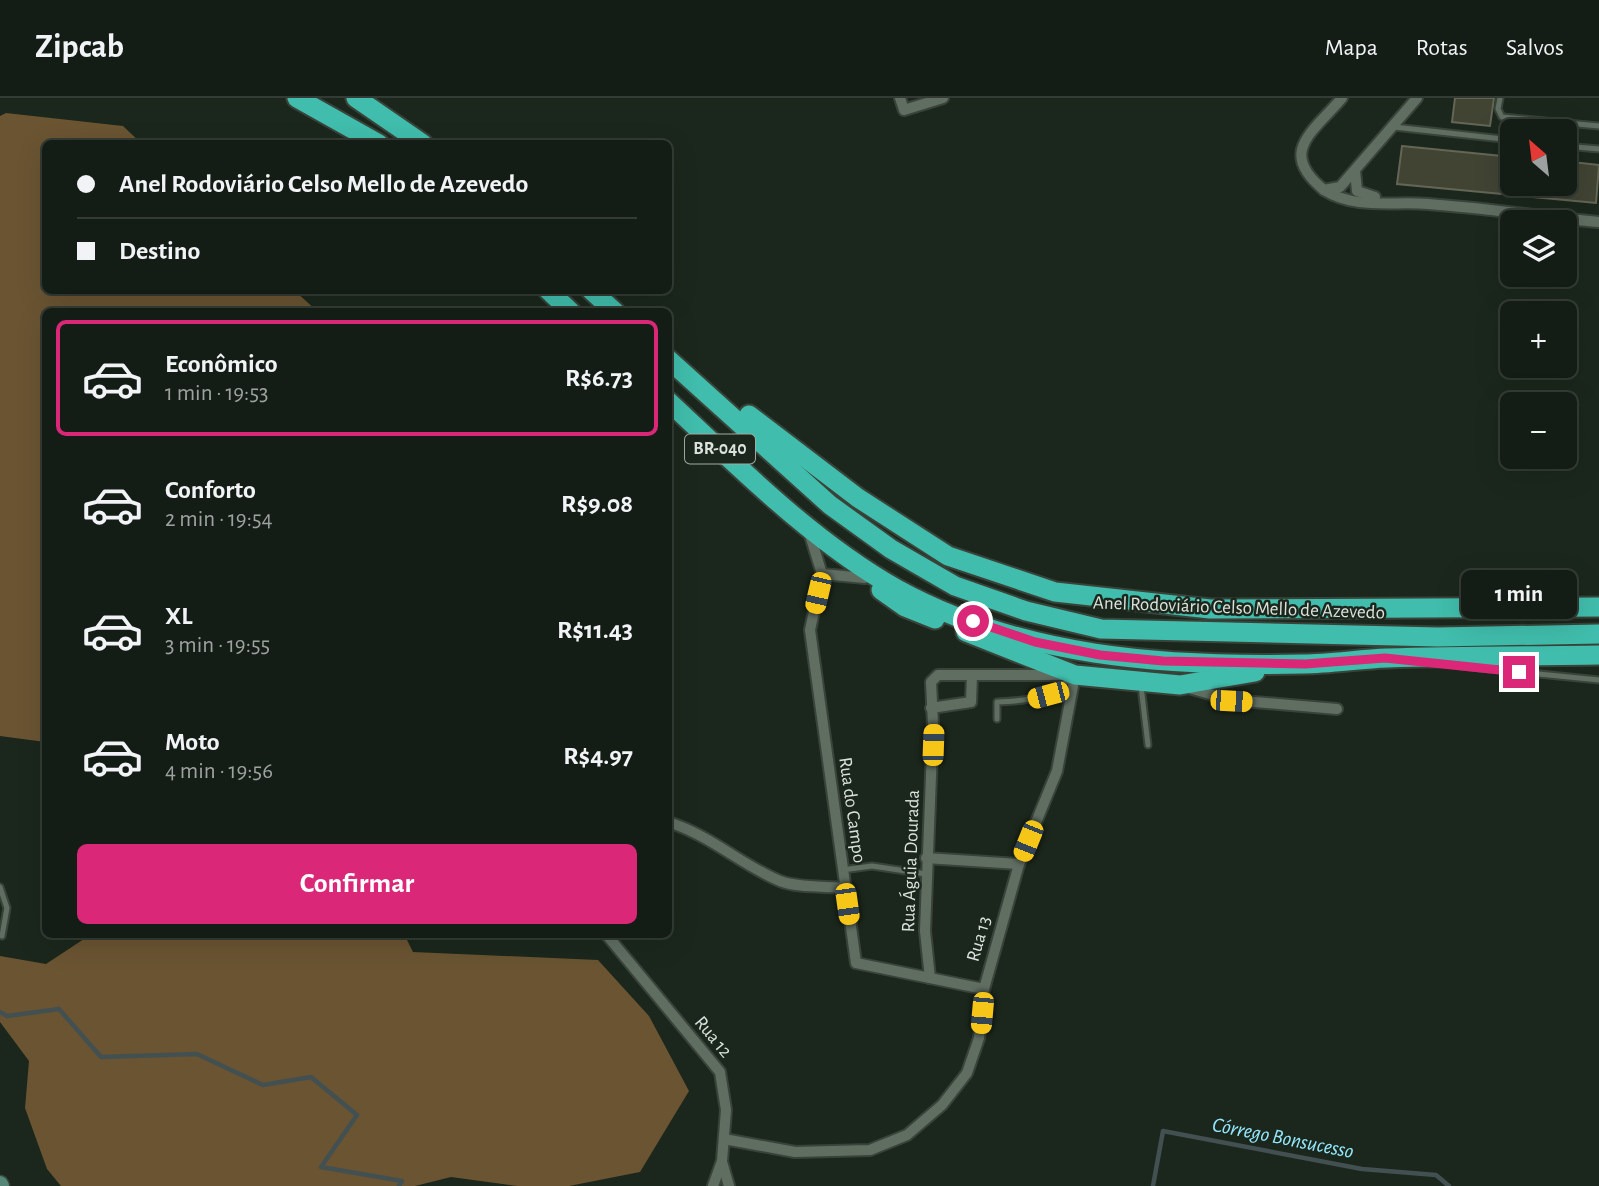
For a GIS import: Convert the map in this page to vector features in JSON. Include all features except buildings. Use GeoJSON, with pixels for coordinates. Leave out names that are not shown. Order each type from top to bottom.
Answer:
{"type":"FeatureCollection","features":[{"type":"Feature","properties":{"kind":"highway"},"geometry":{"type":"LineString","coordinates":[[297,98],[372,140]]}},
{"type":"Feature","properties":{"kind":"highway"},"geometry":{"type":"LineString","coordinates":[[356,98],[417,140]]}},
{"type":"Feature","properties":{"kind":"highway"},"geometry":{"type":"LineString","coordinates":[[552,294],[567,308]]}},
{"type":"Feature","properties":{"kind":"highway"},"geometry":{"type":"LineString","coordinates":[[595,294],[611,308]]}},
{"type":"Feature","properties":{"kind":"highway"},"geometry":{"type":"LineString","coordinates":[[672,352],[762,426],[859,498],[948,556],[1055,592],[1210,609],[1599,607]]}},
{"type":"Feature","properties":{"kind":"highway","name":"Anel Rodoviário Celso Mello de Azevedo"},"geometry":{"type":"LineString","coordinates":[[672,363],[830,505],[891,550],[955,586],[1026,611],[1101,629],[1438,637],[1599,634]]}},
{"type":"Feature","properties":{"kind":"highway","name":"BR-040"},"geometry":{"type":"LineString","coordinates":[[672,405],[771,497],[897,588],[953,614],[1035,642],[1100,655],[1163,661],[1305,664],[1385,658],[1599,655]]}},
{"type":"Feature","properties":{"kind":"highway"},"geometry":{"type":"LineString","coordinates":[[839,548],[865,578],[905,607],[1075,675],[1180,685],[1305,664]]}},
{"type":"Feature","properties":{"kind":"street"},"geometry":{"type":"LineString","coordinates":[[902,104],[943,98]]}},
{"type":"Feature","properties":{"kind":"street"},"geometry":{"type":"LineString","coordinates":[[1342,98],[1303,141],[1300,162],[1307,177],[1324,190],[1349,201],[1405,203],[1599,222]]}},
{"type":"Feature","properties":{"kind":"street"},"geometry":{"type":"LineString","coordinates":[[1324,190],[1340,187],[1417,98]]}},
{"type":"Feature","properties":{"kind":"street"},"geometry":{"type":"LineString","coordinates":[[1355,170],[1354,183],[1362,195],[1405,203]]}},
{"type":"Feature","properties":{"kind":"street","name":"Rua do Campo"},"geometry":{"type":"LineString","coordinates":[[808,526],[822,574],[810,630],[856,963],[984,989]]}},
{"type":"Feature","properties":{"kind":"street"},"geometry":{"type":"LineString","coordinates":[[822,574],[865,578]]}},
{"type":"Feature","properties":{"kind":"street","name":"Rua Águia Dourada"},"geometry":{"type":"LineString","coordinates":[[930,978],[925,931],[933,724],[931,682],[938,675],[1075,675]]}},
{"type":"Feature","properties":{"kind":"street"},"geometry":{"type":"LineString","coordinates":[[931,708],[971,702],[972,675]]}},
{"type":"Feature","properties":{"kind":"street","name":"Rua 13"},"geometry":{"type":"LineString","coordinates":[[724,1139],[795,1152],[870,1150],[907,1135],[942,1105],[967,1073],[979,1038],[984,989],[1019,864],[1057,771],[1075,675]]}},
{"type":"Feature","properties":{"kind":"street"},"geometry":{"type":"LineString","coordinates":[[1180,685],[1231,701],[1337,709]]}},
{"type":"Feature","properties":{"kind":"street"},"geometry":{"type":"LineString","coordinates":[[672,824],[723,846],[781,882],[845,888]]}},
{"type":"Feature","properties":{"kind":"street"},"geometry":{"type":"LineString","coordinates":[[926,858],[1019,864]]}},
{"type":"Feature","properties":{"kind":"street","name":"Rua 12"},"geometry":{"type":"LineString","coordinates":[[609,938],[720,1072],[726,1110],[722,1161],[713,1186]]}},
{"type":"Feature","properties":{"kind":"street"},"geometry":{"type":"LineString","coordinates":[[722,1161],[729,1186]]}},
{"type":"Feature","properties":{"kind":"lane"},"geometry":{"type":"LineString","coordinates":[[1500,98],[1498,109],[1502,117],[1599,126]]}},
{"type":"Feature","properties":{"kind":"lane"},"geometry":{"type":"LineString","coordinates":[[1391,127],[1500,139]]}},
{"type":"Feature","properties":{"kind":"lane"},"geometry":{"type":"LineString","coordinates":[[1577,147],[1599,149]]}},
{"type":"Feature","properties":{"kind":"lane"},"geometry":{"type":"LineString","coordinates":[[1385,658],[1599,680]]}},
{"type":"Feature","properties":{"kind":"lane"},"geometry":{"type":"LineString","coordinates":[[997,719],[997,702],[1027,701],[1048,695],[1075,675]]}},
{"type":"Feature","properties":{"kind":"lane"},"geometry":{"type":"LineString","coordinates":[[1141,681],[1148,745]]}},
{"type":"Feature","properties":{"kind":"lane"},"geometry":{"type":"LineString","coordinates":[[842,870],[872,866],[926,874]]}},
{"type":"Feature","properties":{"kind":"lane"},"geometry":{"type":"LineString","coordinates":[[0,887],[6,898],[7,908],[2,936]]}},
{"type":"Feature","properties":{"kind":"shaded area"},"geometry":{"type":"Polygon","coordinates":[[[6,113],[123,126],[138,140],[42,140],[42,294],[298,294],[314,308],[42,308],[42,742],[0,736],[0,116],[6,113]]]}},
{"type":"Feature","properties":{"kind":"shaded area"},"geometry":{"type":"Polygon","coordinates":[[[85,938],[406,938],[413,952],[598,960],[649,1016],[689,1091],[640,1172],[569,1186],[517,1186],[451,1177],[415,1186],[61,1186],[47,1169],[25,1108],[29,1061],[0,1022],[0,956],[46,964],[85,938]]]}},
{"type":"Feature","properties":{"kind":"waterway","name":"Córrego Bonsucesso"},"geometry":{"type":"LineString","coordinates":[[0,1012],[7,1016],[59,1009],[101,1057],[197,1054],[263,1085],[311,1077],[357,1115],[321,1167],[402,1181],[399,1186]]}},
{"type":"Feature","properties":{"kind":"waterway","name":"Córrego Bonsucesso"},"geometry":{"type":"LineString","coordinates":[[1153,1186],[1163,1131],[1362,1169],[1436,1175],[1449,1186]]}},
{"type":"Feature","properties":{"kind":"route"},"geometry":{"type":"LineString","coordinates":[[973,621],[1035,642],[1100,655],[1163,661],[1305,664],[1385,658],[1519,672]]}}]}
